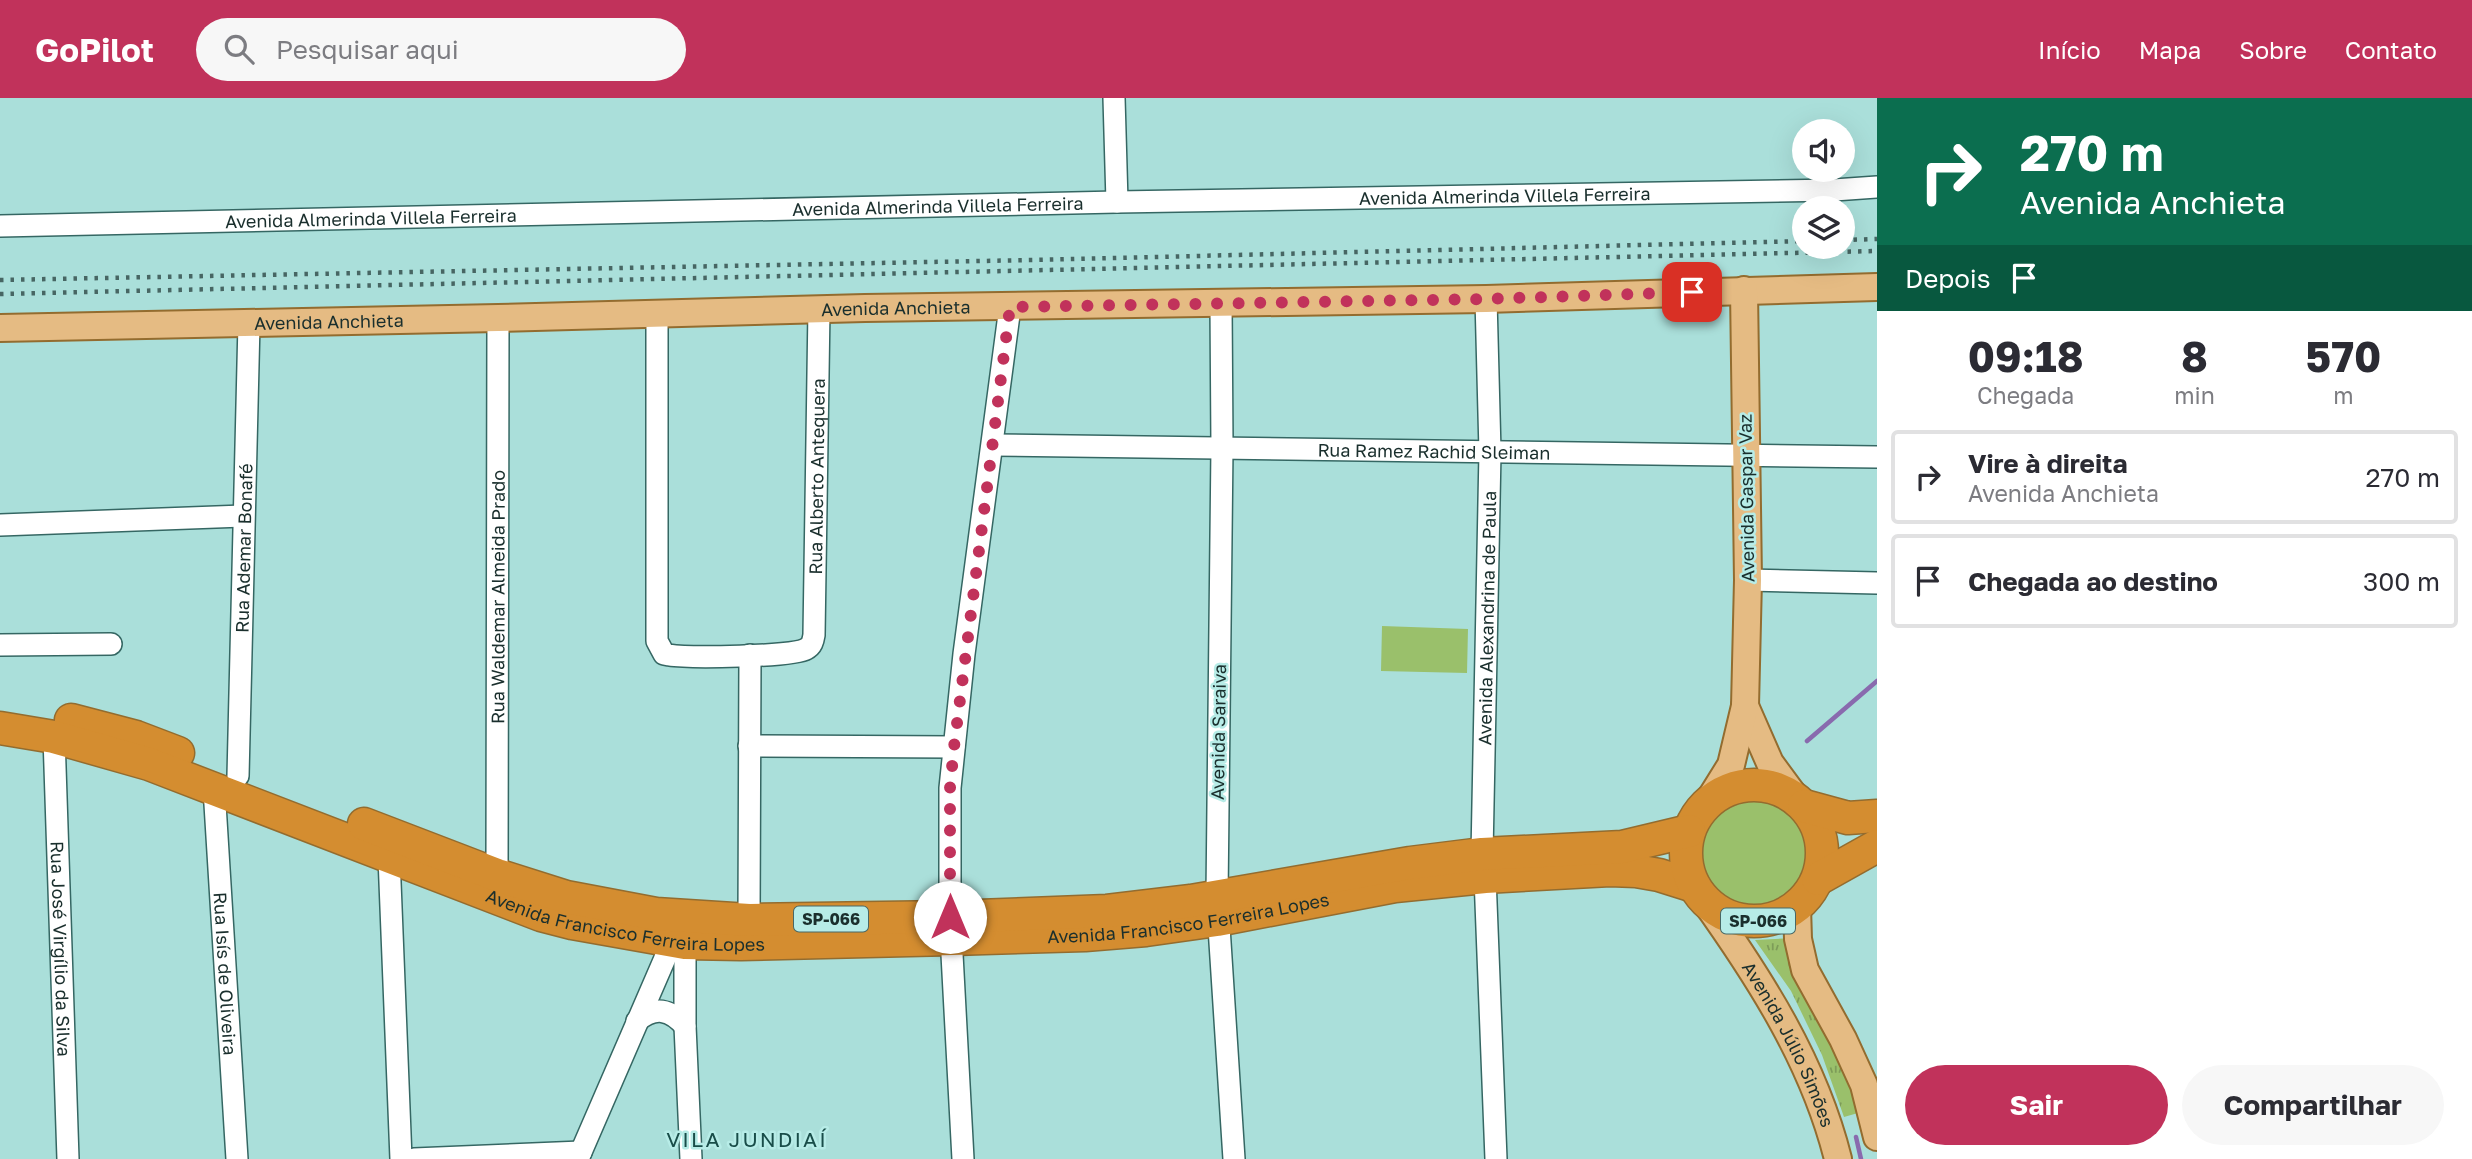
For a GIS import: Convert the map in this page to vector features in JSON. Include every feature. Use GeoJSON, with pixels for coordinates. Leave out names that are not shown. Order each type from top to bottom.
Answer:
{"type":"FeatureCollection","features":[{"type":"Feature","properties":{"kind":"highway","name":"Avenida Francisco Ferreira Lopes"},"geometry":{"type":"LineString","coordinates":[[0,708],[80,722],[136,737],[388,857],[541,915],[679,942],[741,944],[951,928],[1107,911],[1217,908],[1361,869],[1483,866],[1623,870],[1659,874],[1699,892],[1720,912],[1739,919],[1759,921],[1779,917],[1797,907]]}},
{"type":"Feature","properties":{"kind":"highway","name":"Avenida Francisco Ferreira Lopes"},"geometry":{"type":"LineString","coordinates":[[0,728],[54,737],[226,782],[497,875],[566,897],[608,906],[656,914],[749,920],[951,928]]}},
{"type":"Feature","properties":{"kind":"highway"},"geometry":{"type":"LineString","coordinates":[[1699,892],[1687,868],[1689,831],[1708,802],[1723,791],[1760,784],[1778,788],[1800,802],[1848,818],[1877,816]]}},
{"type":"Feature","properties":{"kind":"highway","name":"SP-066"},"geometry":{"type":"LineString","coordinates":[[1797,907],[1818,879],[1823,860],[1822,841],[1816,822],[1800,802]]}},
{"type":"Feature","properties":{"kind":"highway","name":"Avenida Francisco Ferreira Lopes"},"geometry":{"type":"LineString","coordinates":[[1483,866],[1622,846],[1689,831]]}},
{"type":"Feature","properties":{"kind":"highway","name":"SP-066"},"geometry":{"type":"LineString","coordinates":[[1818,879],[1877,846]]}},
{"type":"Feature","properties":{"kind":"highway"},"geometry":{"type":"LineString","coordinates":[[679,942],[685,929],[749,920]]}},
{"type":"Feature","properties":{"kind":"main road","name":"Avenida Anchieta"},"geometry":{"type":"LineString","coordinates":[[0,328],[498,318],[657,312],[1486,299],[1877,287]]}},
{"type":"Feature","properties":{"kind":"main road","name":"Avenida Gaspar Vaz"},"geometry":{"type":"LineString","coordinates":[[1744,290],[1748,580],[1745,706]]}},
{"type":"Feature","properties":{"kind":"main road"},"geometry":{"type":"LineString","coordinates":[[1745,706],[1770,764],[1800,802]]}},
{"type":"Feature","properties":{"kind":"main road"},"geometry":{"type":"LineString","coordinates":[[1708,802],[1731,765],[1745,706]]}},
{"type":"Feature","properties":{"kind":"main road","name":"Avenida Júlio Simões"},"geometry":{"type":"LineString","coordinates":[[1699,892],[1738,947],[1790,1034],[1814,1083],[1838,1159]]}},
{"type":"Feature","properties":{"kind":"main road"},"geometry":{"type":"LineString","coordinates":[[1797,907],[1798,932],[1805,970],[1843,1039],[1864,1085],[1877,1137]]}},
{"type":"Feature","properties":{"kind":"street"},"geometry":{"type":"LineString","coordinates":[[1114,98],[1117,202]]}},
{"type":"Feature","properties":{"kind":"street","name":"Avenida Almerinda Villela Ferreira"},"geometry":{"type":"LineString","coordinates":[[0,226],[1877,187]]}},
{"type":"Feature","properties":{"kind":"street","name":"Avenida Alexandrina de Paula"},"geometry":{"type":"LineString","coordinates":[[1486,299],[1490,452],[1483,866],[1496,1159]]}},
{"type":"Feature","properties":{"kind":"street","name":"Avenida Saraiva"},"geometry":{"type":"LineString","coordinates":[[1221,304],[1217,908],[1234,1159]]}},
{"type":"Feature","properties":{"kind":"street"},"geometry":{"type":"LineString","coordinates":[[963,1159],[951,928],[950,788],[1010,307]]}},
{"type":"Feature","properties":{"kind":"street","name":"Rua Alberto Antequera"},"geometry":{"type":"LineString","coordinates":[[750,655],[793,653],[811,645],[815,627],[818,309]]}},
{"type":"Feature","properties":{"kind":"street"},"geometry":{"type":"LineString","coordinates":[[657,312],[657,641],[664,654],[750,655],[749,920]]}},
{"type":"Feature","properties":{"kind":"street","name":"Rua Waldemar Almeida Prado"},"geometry":{"type":"LineString","coordinates":[[497,875],[498,318]]}},
{"type":"Feature","properties":{"kind":"street","name":"Rua Ademar Bonafé"},"geometry":{"type":"LineString","coordinates":[[226,782],[243,516],[249,323]]}},
{"type":"Feature","properties":{"kind":"street","name":"Rua Ramez Rachid Sleiman"},"geometry":{"type":"LineString","coordinates":[[993,445],[1877,457]]}},
{"type":"Feature","properties":{"kind":"street"},"geometry":{"type":"LineString","coordinates":[[0,524],[243,516]]}},
{"type":"Feature","properties":{"kind":"street"},"geometry":{"type":"LineString","coordinates":[[1748,580],[1877,583]]}},
{"type":"Feature","properties":{"kind":"street"},"geometry":{"type":"LineString","coordinates":[[0,645],[111,644]]}},
{"type":"Feature","properties":{"kind":"street","name":"Rua José Virgílio da Silva"},"geometry":{"type":"LineString","coordinates":[[54,737],[68,1159]]}},
{"type":"Feature","properties":{"kind":"street"},"geometry":{"type":"LineString","coordinates":[[749,746],[954,747]]}},
{"type":"Feature","properties":{"kind":"street","name":"Rua Isís de Oliveira"},"geometry":{"type":"LineString","coordinates":[[226,782],[237,1159]]}},
{"type":"Feature","properties":{"kind":"street"},"geometry":{"type":"LineString","coordinates":[[388,857],[401,1159]]}},
{"type":"Feature","properties":{"kind":"street"},"geometry":{"type":"LineString","coordinates":[[414,1159],[580,1155],[637,1021],[679,942]]}},
{"type":"Feature","properties":{"kind":"street"},"geometry":{"type":"LineString","coordinates":[[679,942],[691,1159]]}},
{"type":"Feature","properties":{"kind":"street"},"geometry":{"type":"LineString","coordinates":[[637,1021],[651,1011],[660,1010],[675,1016],[685,1026]]}},
{"type":"Feature","properties":{"kind":"green space"},"geometry":{"type":"Polygon","coordinates":[[[1382,626],[1468,629],[1467,673],[1381,671],[1382,626]]]}},
{"type":"Feature","properties":{"kind":"green space"},"geometry":{"type":"Polygon","coordinates":[[[1754,795],[1776,799],[1795,812],[1808,831],[1812,853],[1808,875],[1795,894],[1776,907],[1754,911],[1732,907],[1713,894],[1700,875],[1696,853],[1700,831],[1713,812],[1732,799],[1754,795]]]}},
{"type":"Feature","properties":{"kind":"green space"},"geometry":{"type":"Polygon","coordinates":[[[1793,938],[1865,1111],[1844,1117],[1822,1055],[1791,991],[1755,940],[1793,938]]]}},
{"type":"Feature","properties":{"kind":"waterway"},"geometry":{"type":"LineString","coordinates":[[1807,741],[1877,681]]}},
{"type":"Feature","properties":{"kind":"waterway"},"geometry":{"type":"LineString","coordinates":[[1856,1137],[1861,1159]]}},
{"type":"Feature","properties":{"kind":"railway"},"geometry":{"type":"LineString","coordinates":[[1855,240],[1877,239]]}},
{"type":"Feature","properties":{"kind":"railway"},"geometry":{"type":"LineString","coordinates":[[0,280],[1033,260],[1792,241]]}},
{"type":"Feature","properties":{"kind":"railway"},"geometry":{"type":"LineString","coordinates":[[0,294],[1877,251]]}},
{"type":"Feature","properties":{"kind":"district","name":"VILA JUNDIAÍ"},"geometry":{"type":"Point","coordinates":[747,1139]}},
{"type":"Feature","properties":{"kind":"route"},"geometry":{"type":"LineString","coordinates":[[950,917],[950,788],[954,747],[1010,307],[1486,299],[1692,292]]}}]}
